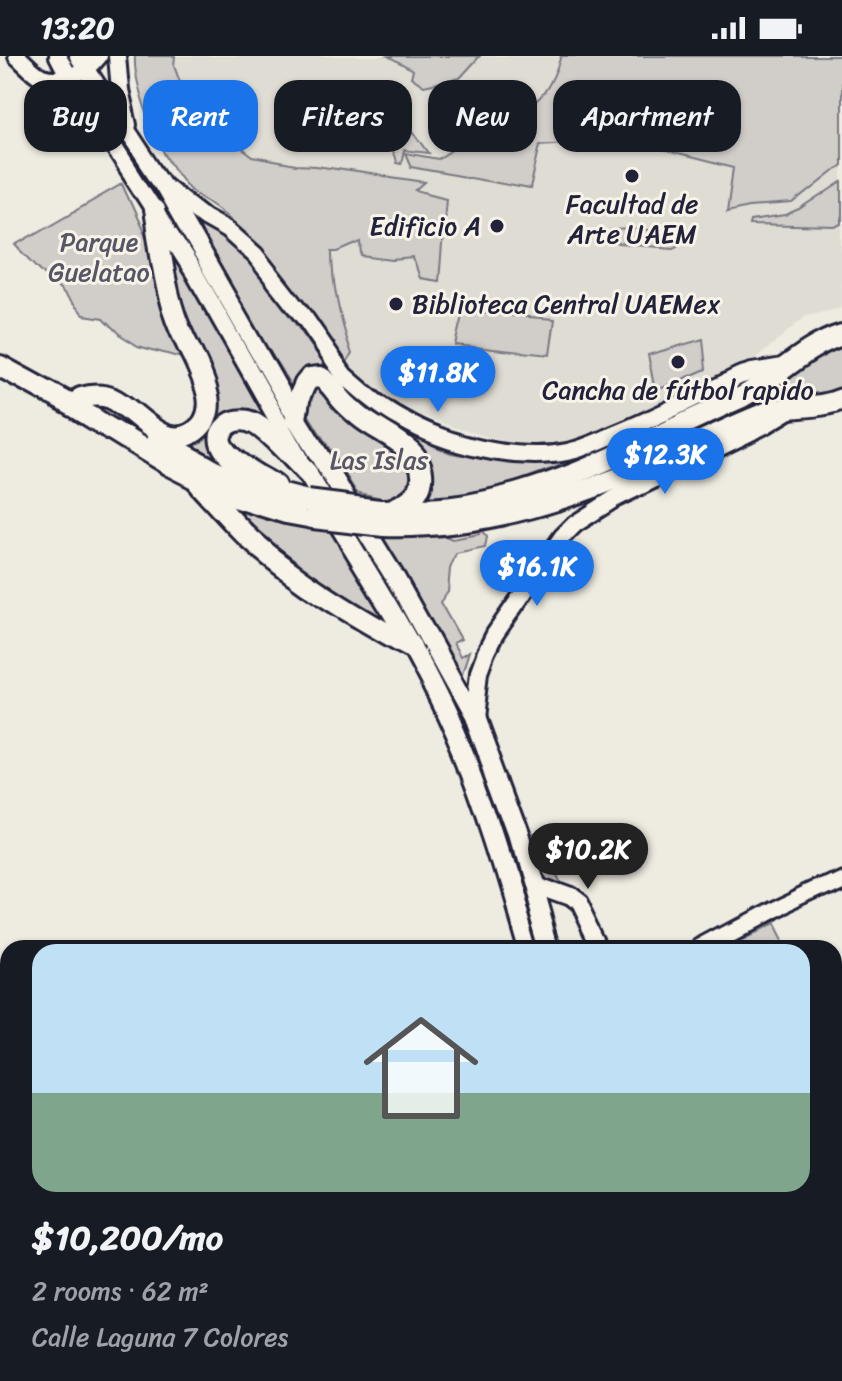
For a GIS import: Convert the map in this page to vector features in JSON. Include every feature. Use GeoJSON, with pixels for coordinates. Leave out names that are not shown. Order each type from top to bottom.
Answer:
{"type":"FeatureCollection","features":[{"type":"Feature","properties":{"kind":"highway"},"geometry":{"type":"LineString","coordinates":[[130,418],[175,438],[196,431],[208,410],[207,389],[174,314],[154,210]]}},
{"type":"Feature","properties":{"kind":"highway"},"geometry":{"type":"LineString","coordinates":[[386,515],[480,502],[580,472],[742,397],[814,347],[842,335]]}},
{"type":"Feature","properties":{"kind":"highway"},"geometry":{"type":"LineString","coordinates":[[0,350],[81,398],[106,397],[118,402],[130,418],[208,467],[252,487],[304,505],[386,515],[420,527],[505,514],[592,489],[758,416],[842,399]]}},
{"type":"Feature","properties":{"kind":"highway"},"geometry":{"type":"LineString","coordinates":[[0,366],[188,475],[238,498],[286,513],[304,505]]}},
{"type":"Feature","properties":{"kind":"highway"},"geometry":{"type":"LineString","coordinates":[[296,418],[305,384],[312,377],[324,378],[367,423],[412,452],[422,469],[421,486],[414,496],[386,515]]}},
{"type":"Feature","properties":{"kind":"highway"},"geometry":{"type":"LineString","coordinates":[[304,505],[229,457],[222,443],[223,430],[238,421],[254,423],[307,473]]}},
{"type":"Feature","properties":{"kind":"highway"},"geometry":{"type":"LineString","coordinates":[[188,475],[278,563],[309,586],[411,647]]}},
{"type":"Feature","properties":{"kind":"highway"},"geometry":{"type":"LineString","coordinates":[[592,489],[610,501]]}},
{"type":"Feature","properties":{"kind":"main road"},"geometry":{"type":"LineString","coordinates":[[17,56],[40,76],[62,79],[69,77],[82,62],[99,56]]}},
{"type":"Feature","properties":{"kind":"main road"},"geometry":{"type":"LineString","coordinates":[[117,56],[131,138]]}},
{"type":"Feature","properties":{"kind":"main road"},"geometry":{"type":"LineString","coordinates":[[40,76],[63,58],[69,77],[211,300],[307,473],[411,647],[455,732],[475,782],[524,940]]}},
{"type":"Feature","properties":{"kind":"main road"},"geometry":{"type":"LineString","coordinates":[[82,62],[163,185],[296,418],[396,579],[474,720],[502,794],[547,940]]}},
{"type":"Feature","properties":{"kind":"main road"},"geometry":{"type":"LineString","coordinates":[[163,185],[204,217],[227,230],[255,255],[352,383],[402,419],[446,439],[473,447],[524,454],[566,452],[658,416],[739,376],[783,367]]}},
{"type":"Feature","properties":{"kind":"main road"},"geometry":{"type":"LineString","coordinates":[[474,720],[479,671],[495,634],[562,537],[575,524],[610,501],[767,424],[794,407]]}},
{"type":"Feature","properties":{"kind":"main road"},"geometry":{"type":"LineString","coordinates":[[532,887],[568,900],[577,907],[593,940]]}},
{"type":"Feature","properties":{"kind":"street"},"geometry":{"type":"LineString","coordinates":[[714,940],[842,876]]}},
{"type":"Feature","properties":{"kind":"shaded area"},"geometry":{"type":"Polygon","coordinates":[[[147,56],[842,56],[842,308],[806,316],[743,370],[601,434],[570,442],[520,446],[453,427],[402,409],[368,387],[350,369],[290,286],[225,212],[195,152],[258,152],[258,80],[159,80],[147,56]]]}},
{"type":"Feature","properties":{"kind":"green space"},"geometry":{"type":"Polygon","coordinates":[[[135,56],[175,56],[174,66],[179,80],[143,80],[143,101],[135,56]]]}},
{"type":"Feature","properties":{"kind":"green space"},"geometry":{"type":"Polygon","coordinates":[[[388,56],[480,56],[460,78],[428,80],[428,85],[424,86],[411,77],[413,70],[388,56]]]}},
{"type":"Feature","properties":{"kind":"green space"},"geometry":{"type":"Polygon","coordinates":[[[561,56],[842,56],[842,165],[793,204],[748,207],[727,212],[733,168],[671,152],[741,152],[741,80],[553,80],[553,144],[540,145],[530,189],[411,167],[405,153],[438,159],[449,152],[537,152],[537,100],[554,74],[561,56]]]}},
{"type":"Feature","properties":{"kind":"green space"},"geometry":{"type":"Polygon","coordinates":[[[412,130],[428,152],[412,151],[412,130]]]}},
{"type":"Feature","properties":{"kind":"green space"},"geometry":{"type":"Polygon","coordinates":[[[165,152],[246,152],[253,157],[296,165],[425,182],[416,190],[446,198],[439,281],[420,278],[413,258],[392,260],[362,256],[361,242],[332,252],[338,304],[352,354],[346,364],[279,274],[225,214],[191,190],[165,152]]]}},
{"type":"Feature","properties":{"kind":"green space"},"geometry":{"type":"Polygon","coordinates":[[[392,152],[404,152],[401,164],[396,163],[392,152]]]}},
{"type":"Feature","properties":{"kind":"green space"},"geometry":{"type":"Polygon","coordinates":[[[842,182],[842,224],[835,227],[749,225],[750,221],[786,216],[800,210],[842,182]]]}},
{"type":"Feature","properties":{"kind":"green space","name":"Parque Guelatao"},"geometry":{"type":"Polygon","coordinates":[[[122,184],[147,239],[157,297],[185,359],[138,346],[122,336],[104,318],[84,315],[16,245],[122,184]]]}},
{"type":"Feature","properties":{"kind":"green space","name":"Las Islas"},"geometry":{"type":"Polygon","coordinates":[[[183,210],[234,242],[317,354],[359,402],[406,434],[451,453],[515,464],[569,462],[511,484],[445,498],[385,499],[356,492],[183,210]]]}},
{"type":"Feature","properties":{"kind":"green space"},"geometry":{"type":"Polygon","coordinates":[[[611,230],[667,232],[678,245],[674,248],[610,241],[611,230]]]}},
{"type":"Feature","properties":{"kind":"green space"},"geometry":{"type":"Polygon","coordinates":[[[165,240],[278,436],[262,421],[216,435],[259,481],[179,442],[209,426],[178,307],[165,240]]]}},
{"type":"Feature","properties":{"kind":"green space"},"geometry":{"type":"Polygon","coordinates":[[[463,312],[555,319],[550,355],[455,345],[463,312]]]}},
{"type":"Feature","properties":{"kind":"green space","name":"Cancha de fútbol rapido"},"geometry":{"type":"Polygon","coordinates":[[[703,339],[706,369],[655,391],[648,355],[703,339]]]}},
{"type":"Feature","properties":{"kind":"green space"},"geometry":{"type":"Polygon","coordinates":[[[842,347],[840,390],[766,407],[590,486],[540,503],[465,516],[389,522],[279,507],[244,495],[0,363],[0,357],[120,426],[250,493],[293,505],[361,514],[437,513],[502,504],[568,482],[757,398],[825,353],[842,347]]]}},
{"type":"Feature","properties":{"kind":"green space"},"geometry":{"type":"Polygon","coordinates":[[[229,508],[330,531],[388,622],[340,598],[287,562],[229,508]]]}},
{"type":"Feature","properties":{"kind":"green space"},"geometry":{"type":"Polygon","coordinates":[[[481,530],[487,537],[485,548],[456,554],[450,569],[448,592],[440,602],[461,639],[453,643],[460,656],[469,651],[460,680],[381,533],[441,534],[452,539],[479,534],[481,530]]]}},
{"type":"Feature","properties":{"kind":"green space"},"geometry":{"type":"Polygon","coordinates":[[[535,836],[559,888],[538,881],[526,838],[535,836]]]}},
{"type":"Feature","properties":{"kind":"green space"},"geometry":{"type":"Polygon","coordinates":[[[767,924],[775,940],[734,940],[767,924]]]}},
{"type":"Feature","properties":{"kind":"place","name":"Facultad de Arte UAEM"},"geometry":{"type":"Point","coordinates":[632,176]}},
{"type":"Feature","properties":{"kind":"place","name":"Edificio A"},"geometry":{"type":"Point","coordinates":[497,226]}},
{"type":"Feature","properties":{"kind":"place","name":"Biblioteca Central UAEMex"},"geometry":{"type":"Point","coordinates":[396,304]}},
{"type":"Feature","properties":{"kind":"place","name":"Cancha de fútbol rapido"},"geometry":{"type":"Point","coordinates":[678,362]}}]}
